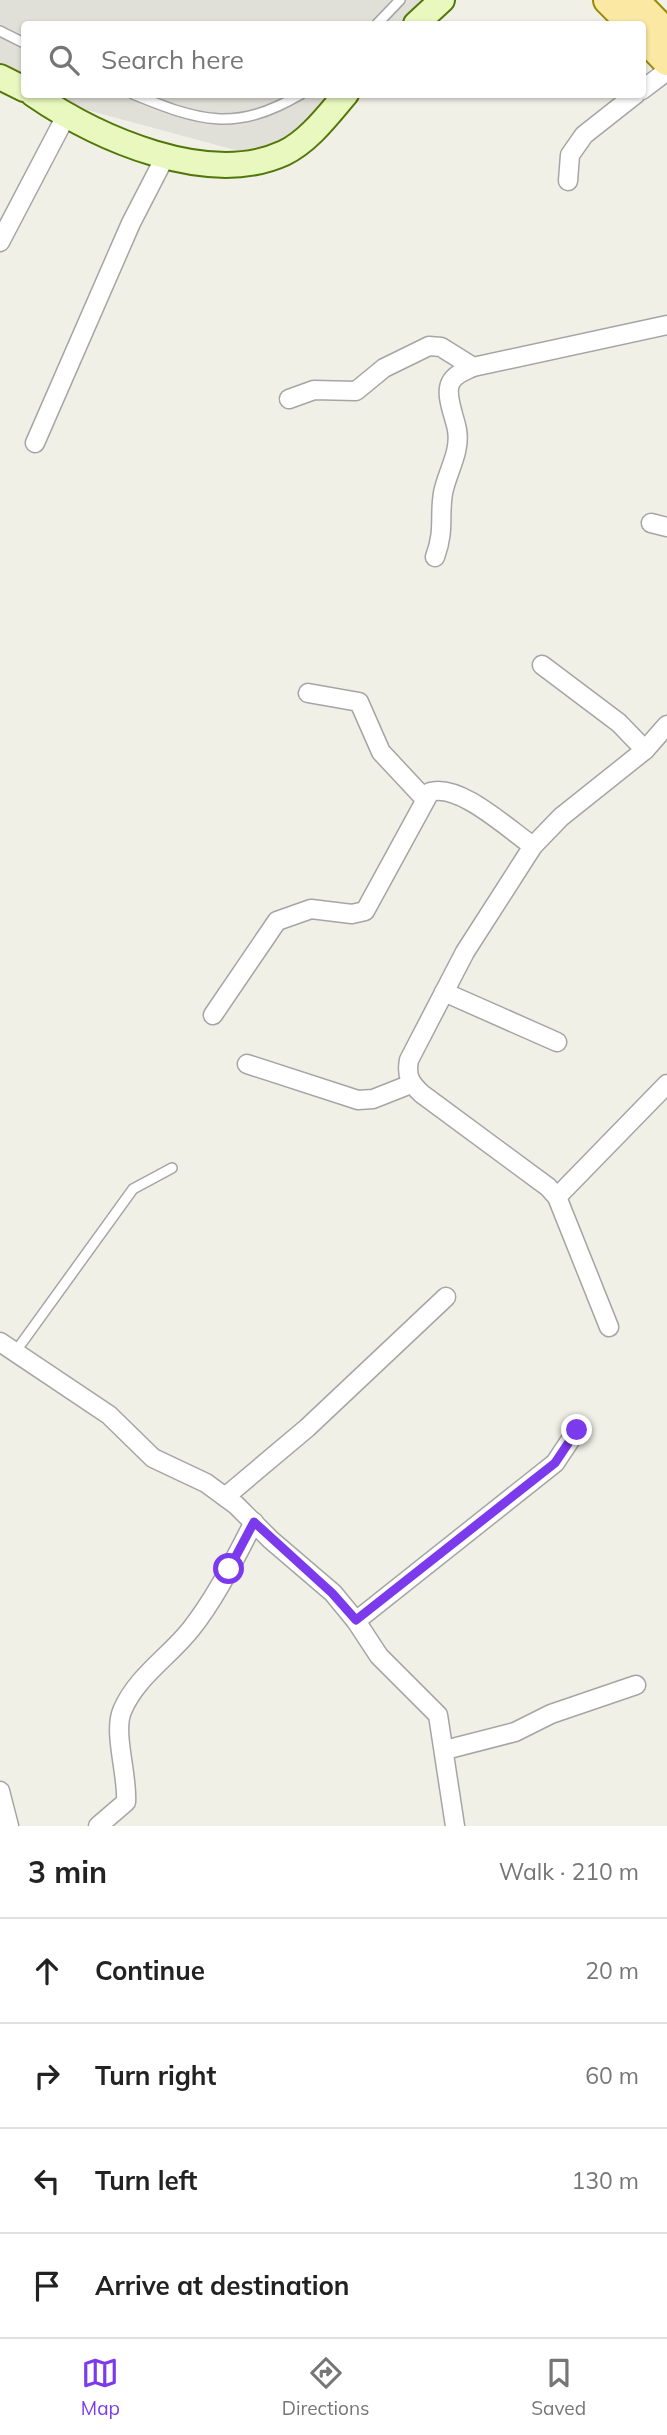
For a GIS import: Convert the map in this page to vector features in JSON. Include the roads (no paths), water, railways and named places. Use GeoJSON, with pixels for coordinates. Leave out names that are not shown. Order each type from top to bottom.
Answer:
{"type":"FeatureCollection","features":[{"type":"Feature","properties":{"kind":"main road"},"geometry":{"type":"LineString","coordinates":[[608,0],[644,21]]}},
{"type":"Feature","properties":{"kind":"main road"},"geometry":{"type":"LineString","coordinates":[[634,0],[653,26],[667,61]]}},
{"type":"Feature","properties":{"kind":"street"},"geometry":{"type":"LineString","coordinates":[[419,21],[442,0]]}},
{"type":"Feature","properties":{"kind":"street"},"geometry":{"type":"LineString","coordinates":[[646,87],[667,71]]}},
{"type":"Feature","properties":{"kind":"street"},"geometry":{"type":"LineString","coordinates":[[0,77],[21,88]]}},
{"type":"Feature","properties":{"kind":"street"},"geometry":{"type":"LineString","coordinates":[[40,98],[104,133],[165,157],[233,165],[263,161],[286,152],[308,136],[342,98]]}},
{"type":"Feature","properties":{"kind":"street"},"geometry":{"type":"LineString","coordinates":[[568,181],[570,155],[576,145],[584,135],[631,98]]}},
{"type":"Feature","properties":{"kind":"street"},"geometry":{"type":"LineString","coordinates":[[0,242],[67,114]]}},
{"type":"Feature","properties":{"kind":"street"},"geometry":{"type":"LineString","coordinates":[[35,443],[131,223],[165,157]]}},
{"type":"Feature","properties":{"kind":"street"},"geometry":{"type":"LineString","coordinates":[[435,556],[443,535],[443,491],[457,447],[450,383],[457,375],[473,367],[667,325]]}},
{"type":"Feature","properties":{"kind":"street"},"geometry":{"type":"LineString","coordinates":[[289,399],[314,390],[356,391],[384,368],[429,346],[441,347],[473,367]]}},
{"type":"Feature","properties":{"kind":"street"},"geometry":{"type":"LineString","coordinates":[[542,665],[619,723],[645,750]]}},
{"type":"Feature","properties":{"kind":"street"},"geometry":{"type":"LineString","coordinates":[[308,693],[359,702],[381,752],[424,798]]}},
{"type":"Feature","properties":{"kind":"street"},"geometry":{"type":"LineString","coordinates":[[609,1327],[557,1197],[548,1187],[411,1084],[407,1074],[409,1060],[465,952],[533,846],[561,817],[645,750],[667,725]]}},
{"type":"Feature","properties":{"kind":"street"},"geometry":{"type":"LineString","coordinates":[[212,1016],[277,921],[311,909],[352,914],[365,911],[424,798],[440,789],[467,799],[533,846]]}},
{"type":"Feature","properties":{"kind":"street"},"geometry":{"type":"LineString","coordinates":[[444,992],[557,1042]]}},
{"type":"Feature","properties":{"kind":"street"},"geometry":{"type":"LineString","coordinates":[[247,1064],[358,1100],[373,1099],[411,1084]]}},
{"type":"Feature","properties":{"kind":"street"},"geometry":{"type":"LineString","coordinates":[[557,1197],[667,1084]]}},
{"type":"Feature","properties":{"kind":"street"},"geometry":{"type":"LineString","coordinates":[[225,1497],[307,1428],[446,1297]]}},
{"type":"Feature","properties":{"kind":"street"},"geometry":{"type":"LineString","coordinates":[[0,1342],[108,1415],[153,1458],[189,1474],[225,1497],[332,1593],[356,1620],[379,1656],[433,1709],[440,1720],[455,1826]]}},
{"type":"Feature","properties":{"kind":"street"},"geometry":{"type":"LineString","coordinates":[[356,1620],[555,1463],[577,1430]]}},
{"type":"Feature","properties":{"kind":"street"},"geometry":{"type":"LineString","coordinates":[[98,1826],[126,1802],[121,1713],[138,1684],[189,1632],[212,1601],[254,1522]]}},
{"type":"Feature","properties":{"kind":"street"},"geometry":{"type":"LineString","coordinates":[[445,1750],[515,1732],[551,1714],[636,1685]]}},
{"type":"Feature","properties":{"kind":"street"},"geometry":{"type":"LineString","coordinates":[[0,1791],[9,1826]]}},
{"type":"Feature","properties":{"kind":"lane"},"geometry":{"type":"LineString","coordinates":[[379,21],[400,0]]}},
{"type":"Feature","properties":{"kind":"lane"},"geometry":{"type":"LineString","coordinates":[[0,31],[21,42]]}},
{"type":"Feature","properties":{"kind":"lane"},"geometry":{"type":"LineString","coordinates":[[143,98],[183,115],[206,120],[256,114],[292,98]]}},
{"type":"Feature","properties":{"kind":"lane"},"geometry":{"type":"LineString","coordinates":[[16,1351],[133,1189],[172,1168]]}}]}
